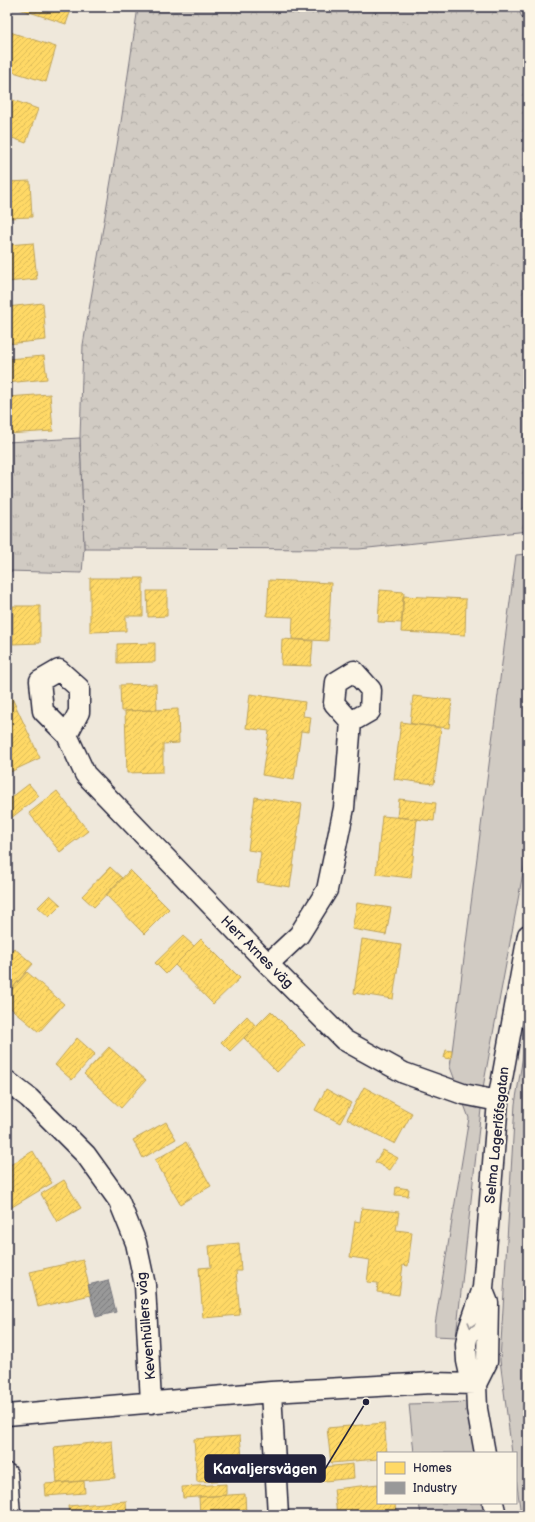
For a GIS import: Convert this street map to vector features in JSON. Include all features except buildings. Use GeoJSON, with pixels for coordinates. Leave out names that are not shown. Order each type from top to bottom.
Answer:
{"type":"FeatureCollection","features":[{"type":"Feature","properties":{"kind":"street"},"geometry":{"type":"LineString","coordinates":[[268,964],[298,935],[327,890],[344,808],[351,722]]}},
{"type":"Feature","properties":{"kind":"street","name":"Herr Arnes väg"},"geometry":{"type":"LineString","coordinates":[[66,735],[85,774],[268,964],[344,1040],[404,1073],[463,1094],[498,1101]]}},
{"type":"Feature","properties":{"kind":"street","name":"Selma Lagerlöfsgatan"},"geometry":{"type":"LineString","coordinates":[[485,1452],[477,1409],[476,1384],[469,1370],[466,1344],[469,1329],[483,1288],[498,1101],[528,936]]}},
{"type":"Feature","properties":{"kind":"street","name":"Kevenhüllers väg"},"geometry":{"type":"LineString","coordinates":[[7,1081],[29,1098],[86,1155],[119,1201],[136,1243],[145,1285],[152,1402]]}},
{"type":"Feature","properties":{"kind":"street"},"geometry":{"type":"LineString","coordinates":[[7,1415],[270,1392],[431,1383],[476,1384]]}},
{"type":"Feature","properties":{"kind":"street"},"geometry":{"type":"LineString","coordinates":[[270,1392],[278,1515]]}},
{"type":"Feature","properties":{"kind":"street"},"geometry":{"type":"LineString","coordinates":[[7,1474],[10,1515]]}},
{"type":"Feature","properties":{"kind":"street"},"geometry":{"type":"LineString","coordinates":[[494,1504],[496,1515]]}},
{"type":"Feature","properties":{"kind":"green space"},"geometry":{"type":"Polygon","coordinates":[[[138,7],[517,7],[528,30],[528,531],[359,549],[84,548],[80,438],[83,345],[121,122],[138,7]]]}},
{"type":"Feature","properties":{"kind":"green space"},"geometry":{"type":"Polygon","coordinates":[[[80,438],[84,548],[82,573],[7,571],[7,442],[80,438]]]}},
{"type":"Feature","properties":{"kind":"green space"},"geometry":{"type":"Polygon","coordinates":[[[528,554],[528,846],[484,1082],[456,1337],[435,1336],[435,1324],[469,1118],[450,1067],[516,555],[528,554]]]}},
{"type":"Feature","properties":{"kind":"green space"},"geometry":{"type":"Polygon","coordinates":[[[528,1026],[528,1515],[521,1515],[517,1485],[517,1452],[512,1452],[500,1360],[515,1104],[528,1026]]]}},
{"type":"Feature","properties":{"kind":"green space"},"geometry":{"type":"Polygon","coordinates":[[[470,1402],[479,1452],[414,1452],[409,1404],[470,1402]]]}},
{"type":"Feature","properties":{"kind":"green space"},"geometry":{"type":"Polygon","coordinates":[[[419,1504],[487,1504],[489,1515],[421,1515],[419,1504]]]}},
{"type":"Feature","properties":{"kind":"place","name":"Kavaljersvägen"},"geometry":{"type":"Point","coordinates":[366,1402]}}]}
